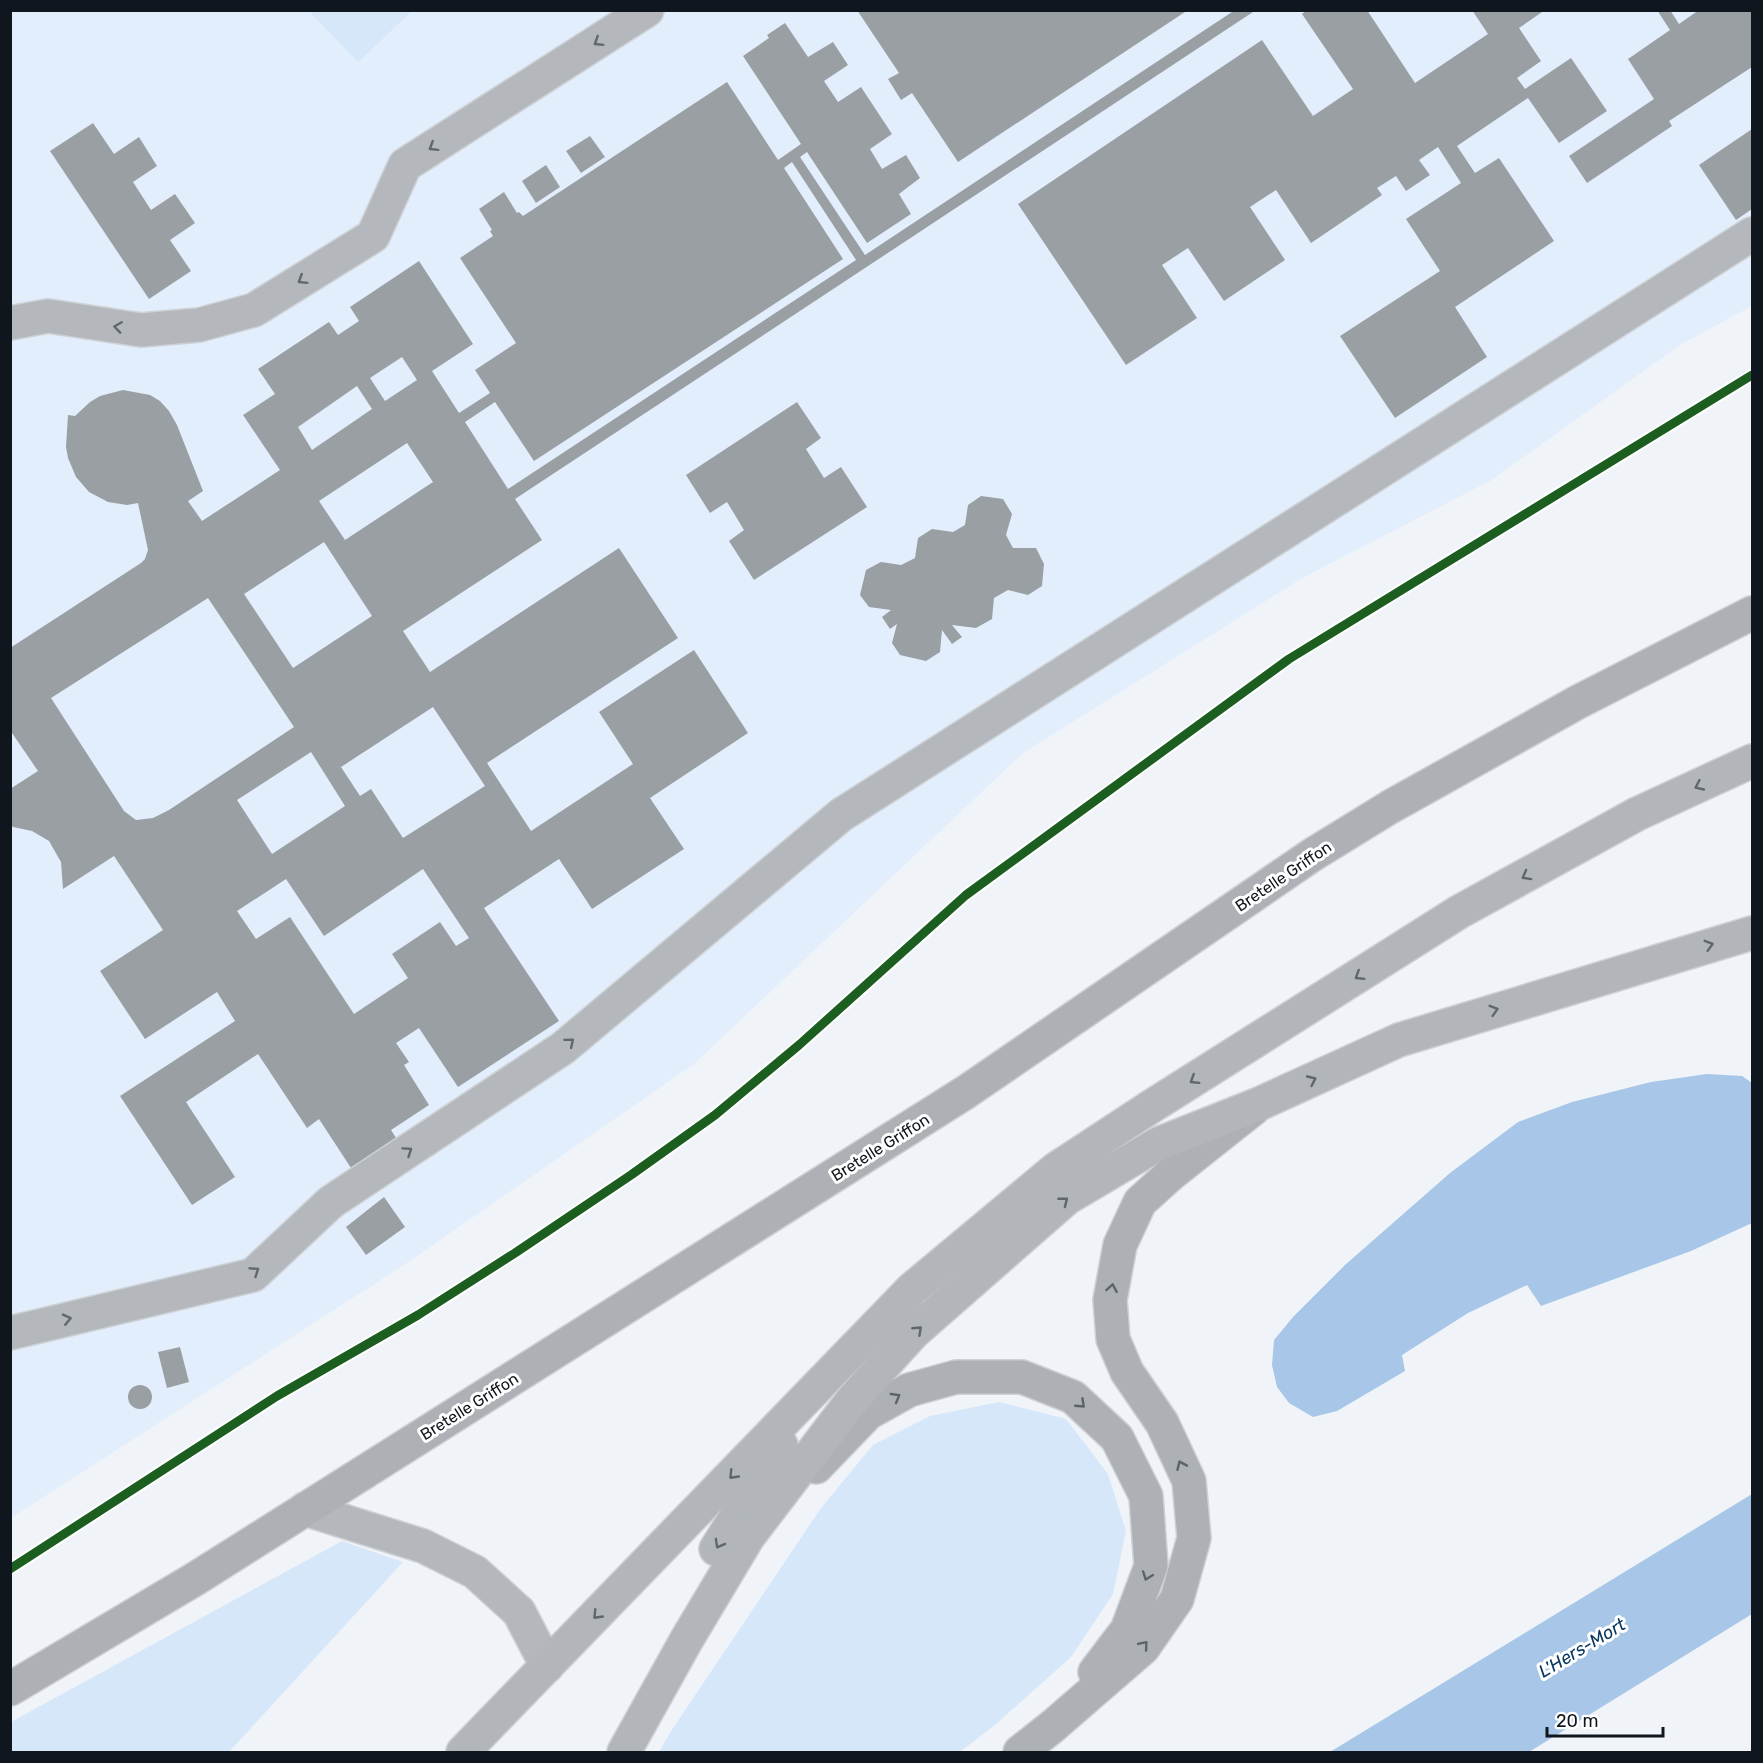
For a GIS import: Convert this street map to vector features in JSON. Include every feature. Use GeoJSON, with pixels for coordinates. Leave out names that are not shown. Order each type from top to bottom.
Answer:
{"type":"FeatureCollection","features":[{"type":"Feature","properties":{"kind":"highway"},"geometry":{"type":"LineString","coordinates":[[463,1752],[912,1289],[1065,1163],[1460,912],[1638,814],[1752,761]]}},
{"type":"Feature","properties":{"kind":"highway"},"geometry":{"type":"LineString","coordinates":[[624,1752],[748,1537],[854,1398],[914,1332],[1067,1198],[1158,1144],[1259,1104],[1399,1040],[1752,933]]}},
{"type":"Feature","properties":{"kind":"highway"},"geometry":{"type":"LineString","coordinates":[[606,1752],[655,1657],[727,1529],[817,1388]]}},
{"type":"Feature","properties":{"kind":"main road","name":"Bretelle Griffon"},"geometry":{"type":"LineString","coordinates":[[10,1689],[130,1619],[966,1092],[1332,843],[1400,801],[1578,702],[1752,613]]}},
{"type":"Feature","properties":{"kind":"main road"},"geometry":{"type":"LineString","coordinates":[[1020,1752],[1143,1648],[1177,1599],[1194,1538],[1189,1481],[1162,1423],[1127,1372],[1113,1340],[1110,1300],[1120,1245],[1140,1202],[1171,1174],[1259,1104]]}},
{"type":"Feature","properties":{"kind":"main road"},"geometry":{"type":"LineString","coordinates":[[748,1537],[867,1413],[909,1390],[956,1377],[1022,1377],[1073,1397],[1117,1438],[1146,1496],[1151,1566],[1127,1630],[1053,1726]]}},
{"type":"Feature","properties":{"kind":"lane"},"geometry":{"type":"LineString","coordinates":[[10,323],[48,316],[141,330],[199,325],[254,310],[372,236],[405,165],[647,10]]}},
{"type":"Feature","properties":{"kind":"lane"},"geometry":{"type":"LineString","coordinates":[[10,1333],[253,1275],[331,1202],[563,1048],[842,815],[1752,234]]}},
{"type":"Feature","properties":{"kind":"lane"},"geometry":{"type":"LineString","coordinates":[[305,1509],[423,1546],[476,1572],[519,1612],[547,1666]]}},
{"type":"Feature","properties":{"kind":"shaded area"},"geometry":{"type":"Polygon","coordinates":[[[11,11],[1752,11],[1752,306],[1680,345],[1490,481],[1304,577],[1023,753],[694,1064],[404,1265],[11,1518],[11,11]]]}},
{"type":"Feature","properties":{"kind":"shaded area"},"geometry":{"type":"Polygon","coordinates":[[[309,11],[412,11],[358,62],[309,11]]]}},
{"type":"Feature","properties":{"kind":"shaded area"},"geometry":{"type":"Polygon","coordinates":[[[999,1402],[1066,1419],[1108,1474],[1126,1531],[1113,1594],[1071,1657],[996,1724],[960,1752],[659,1752],[821,1508],[873,1445],[930,1416],[999,1402]]]}},
{"type":"Feature","properties":{"kind":"shaded area"},"geometry":{"type":"Polygon","coordinates":[[[342,1541],[403,1562],[229,1752],[11,1752],[11,1722],[342,1541]]]}},
{"type":"Feature","properties":{"kind":"water"},"geometry":{"type":"Polygon","coordinates":[[[1707,1074],[1742,1076],[1752,1083],[1752,1223],[1691,1251],[1541,1306],[1527,1285],[1468,1313],[1402,1355],[1405,1371],[1337,1411],[1313,1417],[1289,1403],[1277,1387],[1272,1365],[1274,1340],[1293,1317],[1345,1265],[1450,1173],[1518,1122],[1572,1102],[1651,1082],[1707,1074]]]}},
{"type":"Feature","properties":{"kind":"water","name":"L'Hers-Mort"},"geometry":{"type":"Polygon","coordinates":[[[1752,1494],[1752,1614],[1529,1752],[1330,1752],[1752,1494]]]}},
{"type":"Feature","properties":{"kind":"building"},"geometry":{"type":"Polygon","coordinates":[[[857,10],[1188,10],[958,162],[912,93],[901,100],[888,79],[899,73],[857,10]]]}},
{"type":"Feature","properties":{"kind":"building"},"geometry":{"type":"Polygon","coordinates":[[[1235,10],[1256,10],[515,499],[542,540],[403,631],[430,672],[619,548],[678,638],[487,763],[531,831],[633,764],[599,712],[694,650],[748,733],[650,798],[684,849],[592,909],[559,859],[484,908],[559,1021],[458,1087],[419,1028],[396,1043],[409,1062],[404,1065],[429,1105],[391,1130],[398,1141],[353,1171],[319,1119],[307,1128],[258,1054],[186,1102],[235,1177],[192,1205],[120,1096],[235,1021],[217,992],[145,1039],[100,971],[163,930],[114,856],[63,889],[61,862],[49,841],[32,831],[13,827],[10,824],[10,789],[38,771],[10,730],[10,648],[141,563],[148,550],[138,503],[127,505],[108,502],[89,492],[76,477],[66,447],[68,415],[75,416],[100,396],[123,390],[150,395],[160,401],[177,425],[203,491],[188,501],[202,521],[280,470],[243,415],[275,394],[258,369],[329,322],[338,335],[359,321],[350,307],[419,261],[473,344],[432,371],[459,413],[490,393],[475,370],[516,343],[460,258],[493,236],[490,231],[492,230],[479,209],[504,192],[517,213],[523,216],[727,82],[778,160],[801,144],[743,56],[769,38],[767,35],[785,23],[808,57],[833,42],[848,65],[824,81],[838,102],[861,87],[892,134],[870,149],[882,169],[906,155],[920,178],[899,194],[911,214],[867,243],[807,152],[800,157],[865,255],[1235,10]],[[792,162],[784,168],[843,259],[534,461],[495,402],[465,422],[508,489],[856,260],[792,162]],[[402,357],[370,378],[385,401],[417,380],[402,357]],[[357,386],[298,427],[312,450],[372,409],[357,386]],[[407,443],[319,501],[345,540],[433,482],[407,443]],[[324,542],[244,594],[293,668],[372,616],[324,542]],[[208,598],[51,698],[124,811],[136,820],[153,818],[169,810],[294,727],[208,598]],[[433,707],[341,767],[360,796],[371,789],[403,838],[485,786],[433,707]],[[311,752],[237,800],[272,854],[345,806],[311,752]],[[423,869],[324,936],[286,879],[237,911],[256,939],[290,917],[354,1014],[408,978],[392,954],[440,922],[456,946],[469,938],[423,869]]]}},
{"type":"Feature","properties":{"kind":"building"},"geometry":{"type":"Polygon","coordinates":[[[1307,10],[1367,10],[1415,83],[1488,34],[1472,10],[1545,10],[1519,28],[1541,61],[1517,78],[1525,89],[1571,58],[1607,111],[1559,143],[1528,98],[1457,146],[1475,173],[1499,158],[1554,241],[1455,307],[1487,357],[1395,418],[1340,336],[1440,271],[1406,219],[1461,183],[1438,147],[1419,160],[1430,175],[1406,191],[1396,176],[1377,188],[1382,195],[1311,243],[1276,190],[1250,207],[1285,260],[1224,301],[1188,248],[1162,265],[1197,318],[1126,365],[1018,204],[1262,40],[1313,116],[1353,89],[1302,14],[1307,10]]]}},
{"type":"Feature","properties":{"kind":"building"},"geometry":{"type":"Polygon","coordinates":[[[1657,10],[1670,10],[1679,24],[1699,10],[1752,10],[1752,67],[1669,121],[1672,126],[1587,183],[1569,156],[1654,99],[1628,59],[1670,30],[1657,10]]]}},
{"type":"Feature","properties":{"kind":"building"},"geometry":{"type":"Polygon","coordinates":[[[93,123],[114,154],[139,137],[157,166],[133,182],[151,210],[175,194],[195,223],[170,240],[191,271],[149,299],[50,151],[93,123]]]}},
{"type":"Feature","properties":{"kind":"building"},"geometry":{"type":"Polygon","coordinates":[[[1752,129],[1752,209],[1736,220],[1699,165],[1752,129]]]}},
{"type":"Feature","properties":{"kind":"building"},"geometry":{"type":"Polygon","coordinates":[[[590,136],[605,157],[581,173],[566,151],[590,136]]]}},
{"type":"Feature","properties":{"kind":"building"},"geometry":{"type":"Polygon","coordinates":[[[546,165],[560,187],[536,203],[522,181],[546,165]]]}},
{"type":"Feature","properties":{"kind":"building"},"geometry":{"type":"Polygon","coordinates":[[[797,402],[821,438],[806,449],[824,478],[841,467],[867,507],[754,580],[729,541],[744,530],[727,502],[710,513],[686,475],[797,402]]]}},
{"type":"Feature","properties":{"kind":"building"},"geometry":{"type":"Polygon","coordinates":[[[981,496],[1003,499],[1012,514],[1006,535],[1013,548],[1036,548],[1044,564],[1042,586],[1028,595],[1008,590],[994,598],[992,619],[976,628],[952,625],[962,637],[952,644],[942,630],[940,652],[926,661],[900,655],[892,643],[897,624],[890,629],[882,617],[891,610],[869,607],[860,595],[866,570],[881,562],[901,565],[915,558],[918,538],[932,529],[953,532],[965,525],[968,505],[981,496]]]}},
{"type":"Feature","properties":{"kind":"building"},"geometry":{"type":"Polygon","coordinates":[[[384,1197],[405,1227],[366,1255],[346,1227],[384,1197]]]}},
{"type":"Feature","properties":{"kind":"building"},"geometry":{"type":"Polygon","coordinates":[[[180,1347],[189,1382],[167,1388],[158,1352],[180,1347]]]}},
{"type":"Feature","properties":{"kind":"building"},"geometry":{"type":"Polygon","coordinates":[[[140,1385],[149,1388],[152,1397],[149,1406],[140,1409],[131,1406],[128,1397],[131,1388],[140,1385]]]}},
{"type":"Feature","properties":{"kind":"cycle path"},"geometry":{"type":"LineString","coordinates":[[10,1569],[277,1396],[418,1315],[631,1175],[715,1115],[799,1045],[966,895],[1289,659],[1752,375]]}}]}
